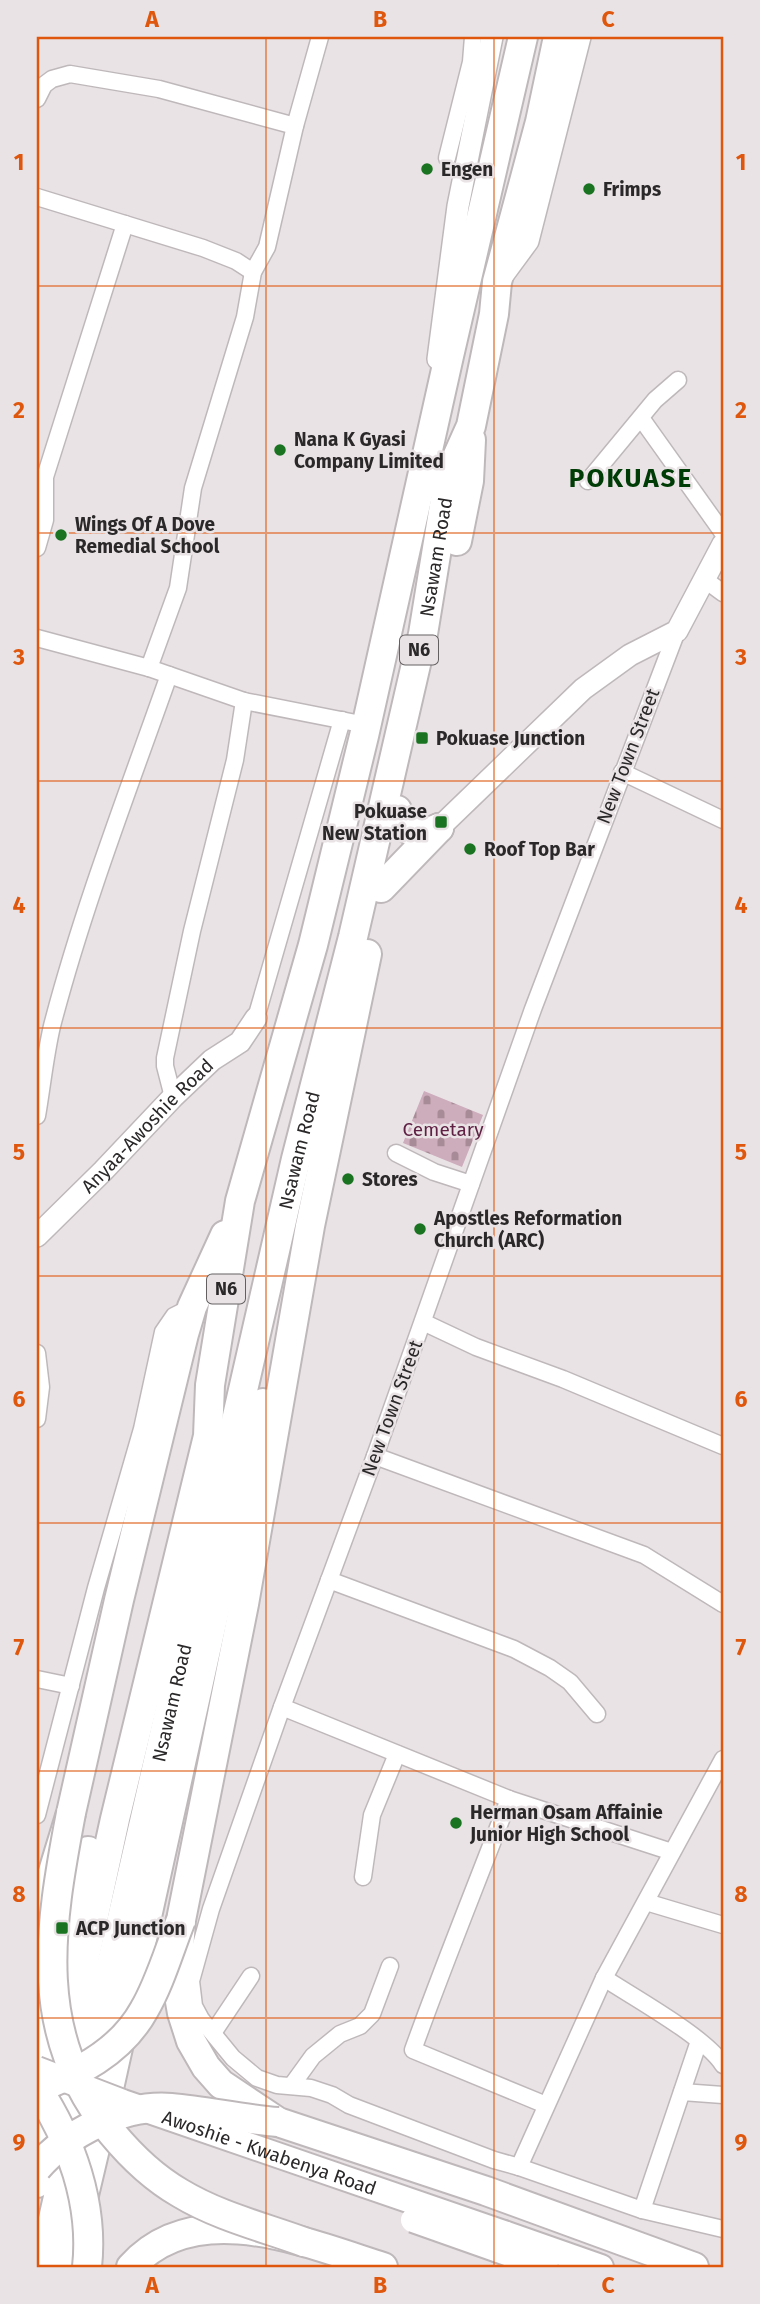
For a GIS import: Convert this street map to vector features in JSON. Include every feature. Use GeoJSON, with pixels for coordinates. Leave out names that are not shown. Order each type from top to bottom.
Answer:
{"type":"FeatureCollection","features":[{"type":"Feature","properties":{"kind":"highway","name":"Nsawam Road"},"geometry":{"type":"LineString","coordinates":[[37,2183],[115,1819],[208,1436],[210,1385],[240,1201],[313,945],[354,723],[444,378],[523,37]]}},
{"type":"Feature","properties":{"kind":"highway","name":"Nsawam Road"},"geometry":{"type":"LineString","coordinates":[[42,2267],[296,1159],[353,937],[423,634],[449,475],[471,426],[494,314],[497,282],[540,122],[558,37]]}},
{"type":"Feature","properties":{"kind":"highway"},"geometry":{"type":"LineString","coordinates":[[278,2122],[221,2084],[206,2067],[191,2041],[177,1984],[181,1920],[244,1604],[310,1226],[469,481],[471,426]]}},
{"type":"Feature","properties":{"kind":"highway"},"geometry":{"type":"LineString","coordinates":[[397,810],[403,826],[410,831],[427,833],[439,828]]}},
{"type":"Feature","properties":{"kind":"highway"},"geometry":{"type":"LineString","coordinates":[[381,888],[439,828]]}},
{"type":"Feature","properties":{"kind":"highway"},"geometry":{"type":"LineString","coordinates":[[240,1201],[192,1307],[119,1600],[59,1876],[51,1964],[53,2000],[61,2037],[89,2103],[124,2147],[149,2171],[180,2194],[223,2213],[383,2267]]}},
{"type":"Feature","properties":{"kind":"highway"},"geometry":{"type":"LineString","coordinates":[[66,2267],[106,2102],[250,1451],[310,1226]]}},
{"type":"Feature","properties":{"kind":"highway"},"geometry":{"type":"LineString","coordinates":[[37,2074],[187,1446],[210,1385]]}},
{"type":"Feature","properties":{"kind":"highway"},"geometry":{"type":"LineString","coordinates":[[37,1911],[44,1901],[71,1813]]}},
{"type":"Feature","properties":{"kind":"highway"},"geometry":{"type":"LineString","coordinates":[[87,2267],[87,2216],[81,2187],[58,2123],[37,2087],[81,2070],[126,2034],[144,2011],[181,1920]]}},
{"type":"Feature","properties":{"kind":"highway"},"geometry":{"type":"LineString","coordinates":[[37,2168],[68,2138],[128,2112],[168,2108],[278,2122],[486,2191],[694,2267]]}},
{"type":"Feature","properties":{"kind":"highway"},"geometry":{"type":"LineString","coordinates":[[131,2267],[156,2246],[185,2234],[213,2228],[233,2227],[304,2242]]}},
{"type":"Feature","properties":{"kind":"main road","name":"Awoshie - Kwabenya Road"},"geometry":{"type":"LineString","coordinates":[[37,2068],[501,2242]]}},
{"type":"Feature","properties":{"kind":"main road","name":"Awoshie - Kwabenya Road"},"geometry":{"type":"LineString","coordinates":[[37,2087],[501,2242]]}},
{"type":"Feature","properties":{"kind":"main road"},"geometry":{"type":"LineString","coordinates":[[501,2242],[546,2267]]}},
{"type":"Feature","properties":{"kind":"main road"},"geometry":{"type":"LineString","coordinates":[[501,2242],[601,2267]]}},
{"type":"Feature","properties":{"kind":"street"},"geometry":{"type":"LineString","coordinates":[[149,668],[178,588],[193,488],[245,317],[253,272],[267,247],[295,126],[320,37]]}},
{"type":"Feature","properties":{"kind":"street"},"geometry":{"type":"LineString","coordinates":[[447,158],[471,62],[473,37]]}},
{"type":"Feature","properties":{"kind":"street"},"geometry":{"type":"LineString","coordinates":[[444,378],[437,354],[458,206],[492,37]]}},
{"type":"Feature","properties":{"kind":"street"},"geometry":{"type":"LineString","coordinates":[[497,282],[528,241],[580,37]]}},
{"type":"Feature","properties":{"kind":"street"},"geometry":{"type":"LineString","coordinates":[[37,99],[44,85],[52,79],[70,74],[159,89],[295,126]]}},
{"type":"Feature","properties":{"kind":"street"},"geometry":{"type":"LineString","coordinates":[[476,116],[490,176]]}},
{"type":"Feature","properties":{"kind":"street"},"geometry":{"type":"LineString","coordinates":[[37,197],[203,248],[236,261],[253,272]]}},
{"type":"Feature","properties":{"kind":"street"},"geometry":{"type":"LineString","coordinates":[[37,548],[45,520],[45,477],[125,224]]}},
{"type":"Feature","properties":{"kind":"street"},"geometry":{"type":"LineString","coordinates":[[589,481],[655,400],[678,380]]}},
{"type":"Feature","properties":{"kind":"street"},"geometry":{"type":"LineString","coordinates":[[641,418],[723,533]]}},
{"type":"Feature","properties":{"kind":"street"},"geometry":{"type":"LineString","coordinates":[[439,828],[583,689],[630,655],[677,631],[723,544]]}},
{"type":"Feature","properties":{"kind":"street"},"geometry":{"type":"LineString","coordinates":[[704,579],[723,593]]}},
{"type":"Feature","properties":{"kind":"street","name":"New Town Street"},"geometry":{"type":"LineString","coordinates":[[677,631],[622,772],[282,1707],[211,1909],[191,1981],[194,2006],[201,2019],[233,2059],[257,2078],[277,2085],[292,2085],[332,2095],[349,2105],[494,2161],[519,2167],[642,2210],[723,2229]]}},
{"type":"Feature","properties":{"kind":"street"},"geometry":{"type":"LineString","coordinates":[[37,638],[149,668],[244,701],[354,723],[256,1018]]}},
{"type":"Feature","properties":{"kind":"street"},"geometry":{"type":"LineString","coordinates":[[37,1116],[51,1029],[65,980],[97,877],[169,675]]}},
{"type":"Feature","properties":{"kind":"street"},"geometry":{"type":"LineString","coordinates":[[173,1097],[164,1066],[165,1058],[192,931],[235,760],[244,701]]}},
{"type":"Feature","properties":{"kind":"street"},"geometry":{"type":"LineString","coordinates":[[622,772],[723,820]]}},
{"type":"Feature","properties":{"kind":"street","name":"Anyaa-Awoshie Road"},"geometry":{"type":"LineString","coordinates":[[37,1236],[173,1097],[212,1060],[240,1042],[256,1018]]}},
{"type":"Feature","properties":{"kind":"street"},"geometry":{"type":"LineString","coordinates":[[396,1153],[434,1172],[471,1184]]}},
{"type":"Feature","properties":{"kind":"street"},"geometry":{"type":"LineString","coordinates":[[37,1815],[142,1429],[163,1332],[174,1316],[192,1307]]}},
{"type":"Feature","properties":{"kind":"street"},"geometry":{"type":"LineString","coordinates":[[423,1322],[476,1347],[563,1379],[723,1446]]}},
{"type":"Feature","properties":{"kind":"street"},"geometry":{"type":"LineString","coordinates":[[37,1353],[41,1387],[37,1419]]}},
{"type":"Feature","properties":{"kind":"street"},"geometry":{"type":"LineString","coordinates":[[375,1456],[644,1555],[723,1604]]}},
{"type":"Feature","properties":{"kind":"street"},"geometry":{"type":"LineString","coordinates":[[329,1580],[514,1649],[570,1682],[597,1714]]}},
{"type":"Feature","properties":{"kind":"street"},"geometry":{"type":"LineString","coordinates":[[37,1679],[71,1685]]}},
{"type":"Feature","properties":{"kind":"street"},"geometry":{"type":"LineString","coordinates":[[282,1707],[509,1799],[672,1852]]}},
{"type":"Feature","properties":{"kind":"street"},"geometry":{"type":"LineString","coordinates":[[363,1877],[372,1815],[397,1754]]}},
{"type":"Feature","properties":{"kind":"street"},"geometry":{"type":"LineString","coordinates":[[519,2167],[604,1978],[723,1759]]}},
{"type":"Feature","properties":{"kind":"street"},"geometry":{"type":"LineString","coordinates":[[509,1799],[472,1898],[451,1944],[413,2050],[546,2105]]}},
{"type":"Feature","properties":{"kind":"street"},"geometry":{"type":"LineString","coordinates":[[646,1902],[723,1925]]}},
{"type":"Feature","properties":{"kind":"street"},"geometry":{"type":"LineString","coordinates":[[292,2085],[313,2056],[340,2034],[360,2026],[372,2014],[390,1966]]}},
{"type":"Feature","properties":{"kind":"street"},"geometry":{"type":"LineString","coordinates":[[213,2033],[251,1976]]}},
{"type":"Feature","properties":{"kind":"street"},"geometry":{"type":"LineString","coordinates":[[604,1978],[699,2041],[718,2056],[723,2065]]}},
{"type":"Feature","properties":{"kind":"street"},"geometry":{"type":"LineString","coordinates":[[642,2210],[699,2041]]}},
{"type":"Feature","properties":{"kind":"street"},"geometry":{"type":"LineString","coordinates":[[682,2092],[723,2095]]}},
{"type":"Feature","properties":{"kind":"green space","name":"Cemetary"},"geometry":{"type":"Polygon","coordinates":[[[424,1091],[483,1115],[462,1167],[403,1143],[424,1091]]]}},
{"type":"Feature","properties":{"kind":"place","name":"Engen"},"geometry":{"type":"Point","coordinates":[427,169]}},
{"type":"Feature","properties":{"kind":"place","name":"Frimps"},"geometry":{"type":"Point","coordinates":[589,189]}},
{"type":"Feature","properties":{"kind":"place","name":"Nana K Gyasi Company Limited"},"geometry":{"type":"Point","coordinates":[280,450]}},
{"type":"Feature","properties":{"kind":"place","name":"Wings Of A Dove Remedial School"},"geometry":{"type":"Point","coordinates":[61,535]}},
{"type":"Feature","properties":{"kind":"place","name":"Pokuase Junction"},"geometry":{"type":"Point","coordinates":[422,738]}},
{"type":"Feature","properties":{"kind":"place","name":"Pokuase New Station"},"geometry":{"type":"Point","coordinates":[441,822]}},
{"type":"Feature","properties":{"kind":"place","name":"Roof Top Bar"},"geometry":{"type":"Point","coordinates":[470,849]}},
{"type":"Feature","properties":{"kind":"place","name":"Stores"},"geometry":{"type":"Point","coordinates":[348,1179]}},
{"type":"Feature","properties":{"kind":"place","name":"Apostles Reformation Church (ARC)"},"geometry":{"type":"Point","coordinates":[420,1229]}},
{"type":"Feature","properties":{"kind":"place","name":"Herman Osam Affainie Junior High School"},"geometry":{"type":"Point","coordinates":[456,1823]}},
{"type":"Feature","properties":{"kind":"place","name":"ACP Junction"},"geometry":{"type":"Point","coordinates":[62,1928]}},
{"type":"Feature","properties":{"kind":"district","name":"POKUASE"},"geometry":{"type":"Point","coordinates":[631,478]}}]}
